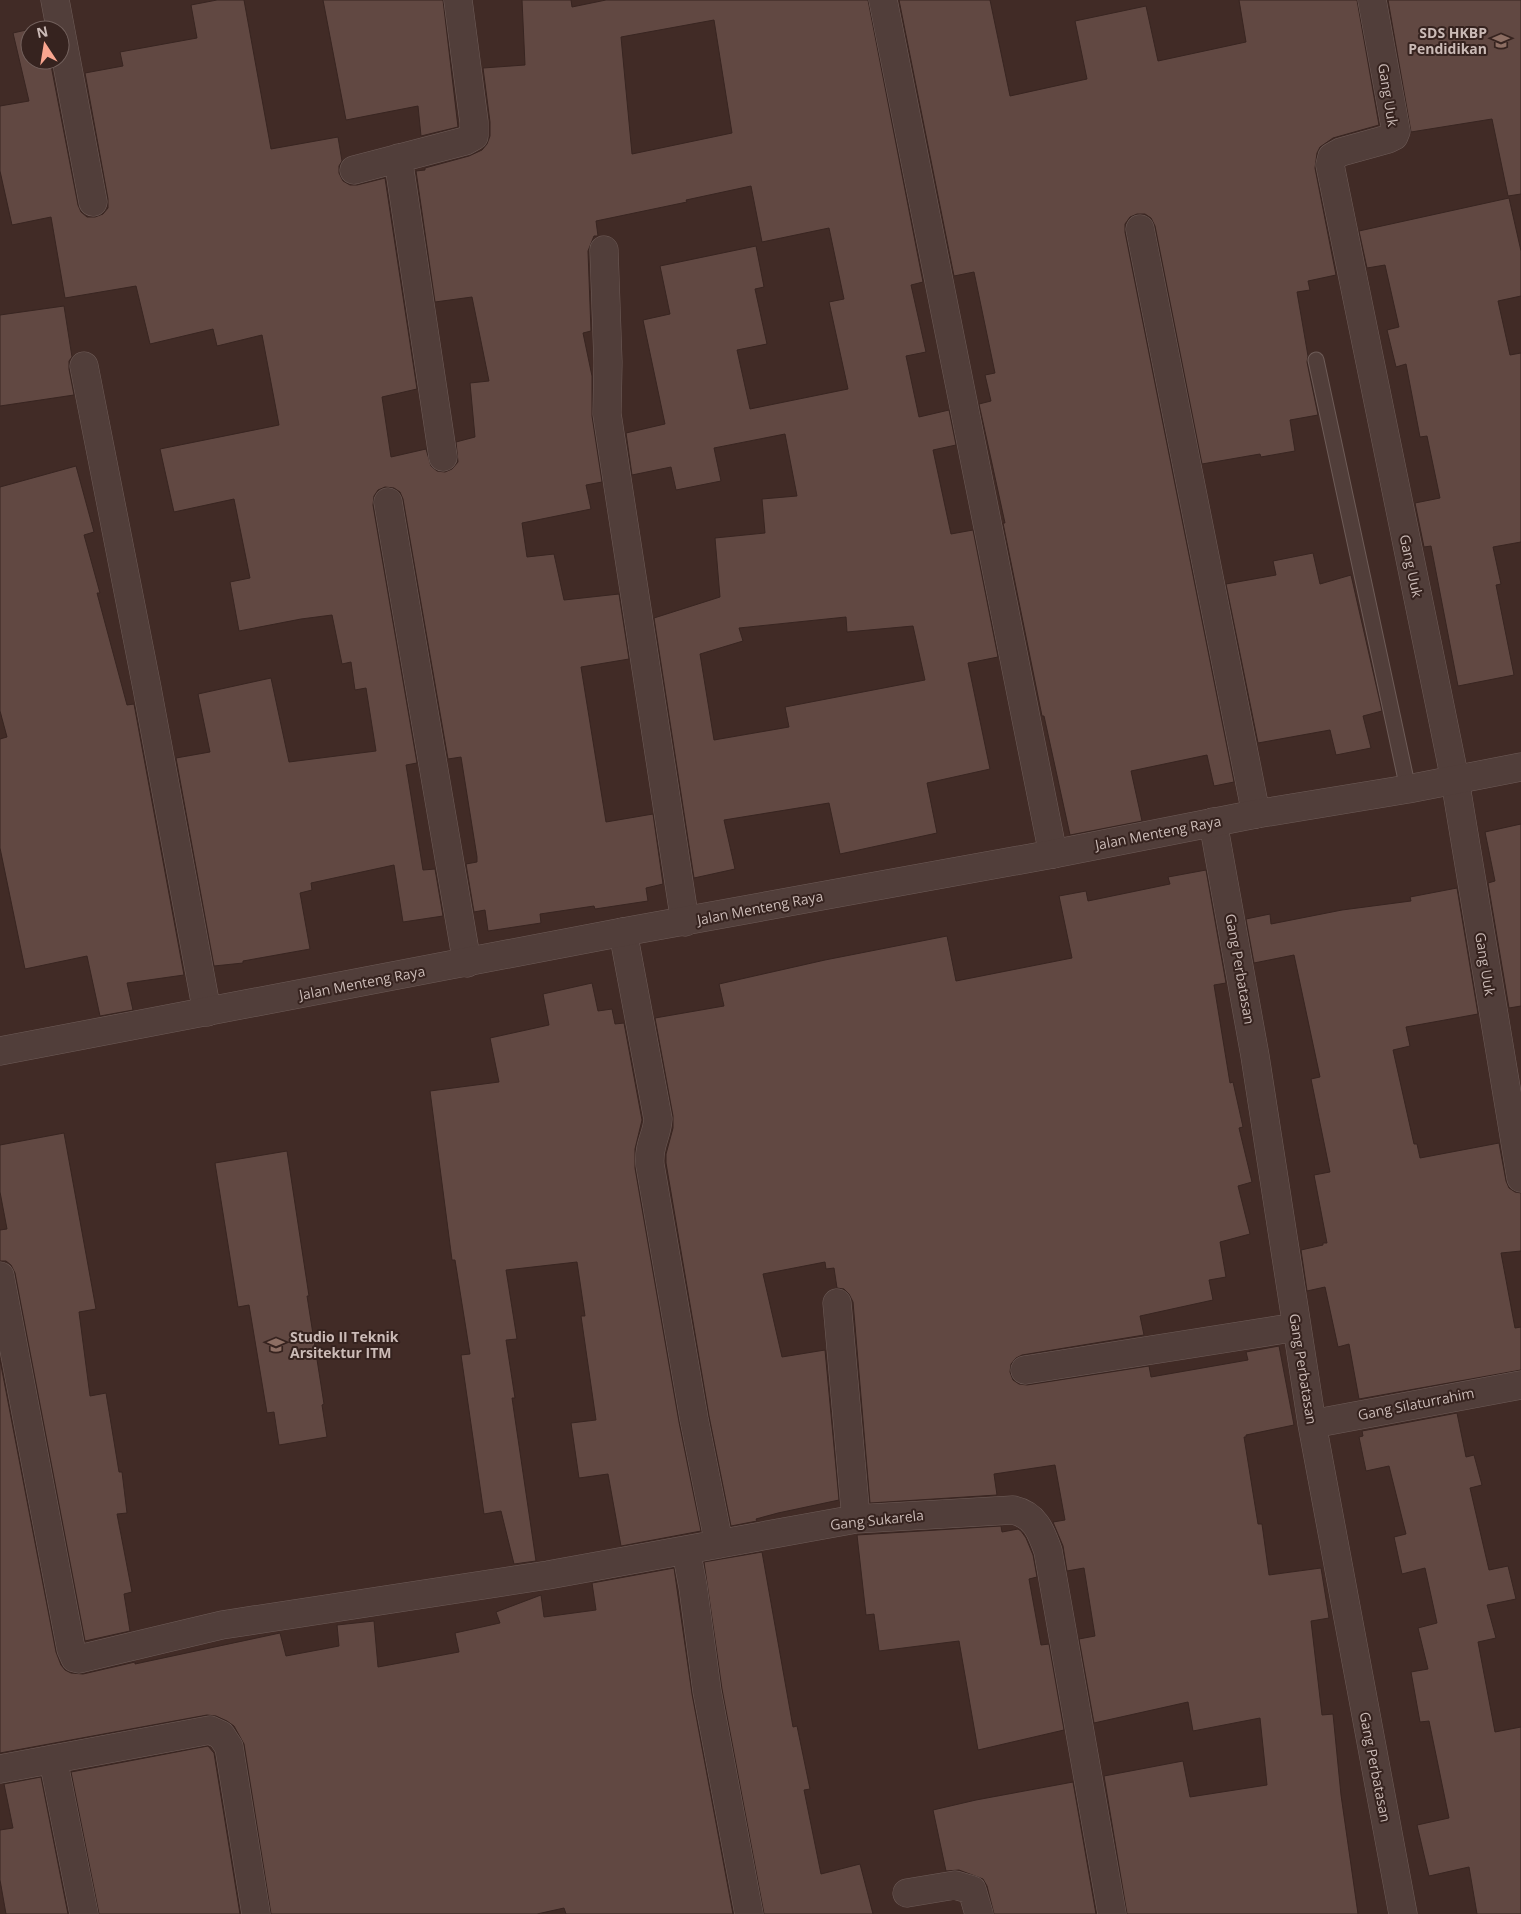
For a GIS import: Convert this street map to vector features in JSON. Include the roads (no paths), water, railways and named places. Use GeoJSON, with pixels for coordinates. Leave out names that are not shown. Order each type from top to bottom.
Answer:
{"type":"FeatureCollection","features":[{"type":"Feature","properties":{"kind":"street"},"geometry":{"type":"LineString","coordinates":[[55,0],[93,202]]}},
{"type":"Feature","properties":{"kind":"street"},"geometry":{"type":"LineString","coordinates":[[354,170],[466,141],[474,136],[474,122],[458,0]]}},
{"type":"Feature","properties":{"kind":"street"},"geometry":{"type":"LineString","coordinates":[[883,0],[1053,854]]}},
{"type":"Feature","properties":{"kind":"street","name":"Gang Uuk"},"geometry":{"type":"LineString","coordinates":[[1372,0],[1396,131],[1394,136],[1388,139],[1341,152],[1332,157],[1330,165],[1455,780],[1521,1178]]}},
{"type":"Feature","properties":{"kind":"street"},"geometry":{"type":"LineString","coordinates":[[398,158],[443,457]]}},
{"type":"Feature","properties":{"kind":"street"},"geometry":{"type":"LineString","coordinates":[[1140,229],[1256,814]]}},
{"type":"Feature","properties":{"kind":"street"},"geometry":{"type":"LineString","coordinates":[[604,250],[608,362],[606,414],[685,922]]}},
{"type":"Feature","properties":{"kind":"street"},"geometry":{"type":"LineString","coordinates":[[84,366],[147,688],[207,1012]]}},
{"type":"Feature","properties":{"kind":"street"},"geometry":{"type":"LineString","coordinates":[[388,502],[467,963]]}},
{"type":"Feature","properties":{"kind":"street","name":"Jalan Menteng Raya"},"geometry":{"type":"LineString","coordinates":[[0,1051],[622,932],[1053,854],[1256,814],[1408,789],[1521,767]]}},
{"type":"Feature","properties":{"kind":"street","name":"Gang Perbatasan"},"geometry":{"type":"LineString","coordinates":[[1214,822],[1255,1056],[1312,1424],[1403,1914]]}},
{"type":"Feature","properties":{"kind":"street"},"geometry":{"type":"LineString","coordinates":[[622,932],[658,1119],[658,1126],[650,1146],[650,1165],[694,1419],[719,1544]]}},
{"type":"Feature","properties":{"kind":"street","name":"Gang Sukarela"},"geometry":{"type":"LineString","coordinates":[[0,1276],[71,1650],[75,1658],[79,1659],[222,1625],[548,1574],[856,1519],[1013,1510],[1023,1512],[1041,1530],[1048,1551],[1112,1914]]}},
{"type":"Feature","properties":{"kind":"street"},"geometry":{"type":"LineString","coordinates":[[836,1304],[856,1519]]}},
{"type":"Feature","properties":{"kind":"street"},"geometry":{"type":"LineString","coordinates":[[1025,1370],[1297,1327]]}},
{"type":"Feature","properties":{"kind":"street","name":"Gang Silaturrahim"},"geometry":{"type":"LineString","coordinates":[[1312,1424],[1521,1385]]}},
{"type":"Feature","properties":{"kind":"street"},"geometry":{"type":"LineString","coordinates":[[686,1550],[707,1691],[749,1914]]}},
{"type":"Feature","properties":{"kind":"street"},"geometry":{"type":"LineString","coordinates":[[0,1769],[210,1730],[222,1735],[228,1747],[256,1914]]}},
{"type":"Feature","properties":{"kind":"street"},"geometry":{"type":"LineString","coordinates":[[53,1759],[84,1914]]}},
{"type":"Feature","properties":{"kind":"street"},"geometry":{"type":"LineString","coordinates":[[907,1893],[955,1885],[972,1890],[977,1901],[979,1914]]}},
{"type":"Feature","properties":{"kind":"lane"},"geometry":{"type":"LineString","coordinates":[[1316,360],[1408,789]]}},
{"type":"Feature","properties":{"kind":"place","name":"SDS HKBP Pendidikan"},"geometry":{"type":"Point","coordinates":[1501,41]}},
{"type":"Feature","properties":{"kind":"place","name":"Studio II Teknik Arsitektur ITM"},"geometry":{"type":"Point","coordinates":[276,1345]}}]}
